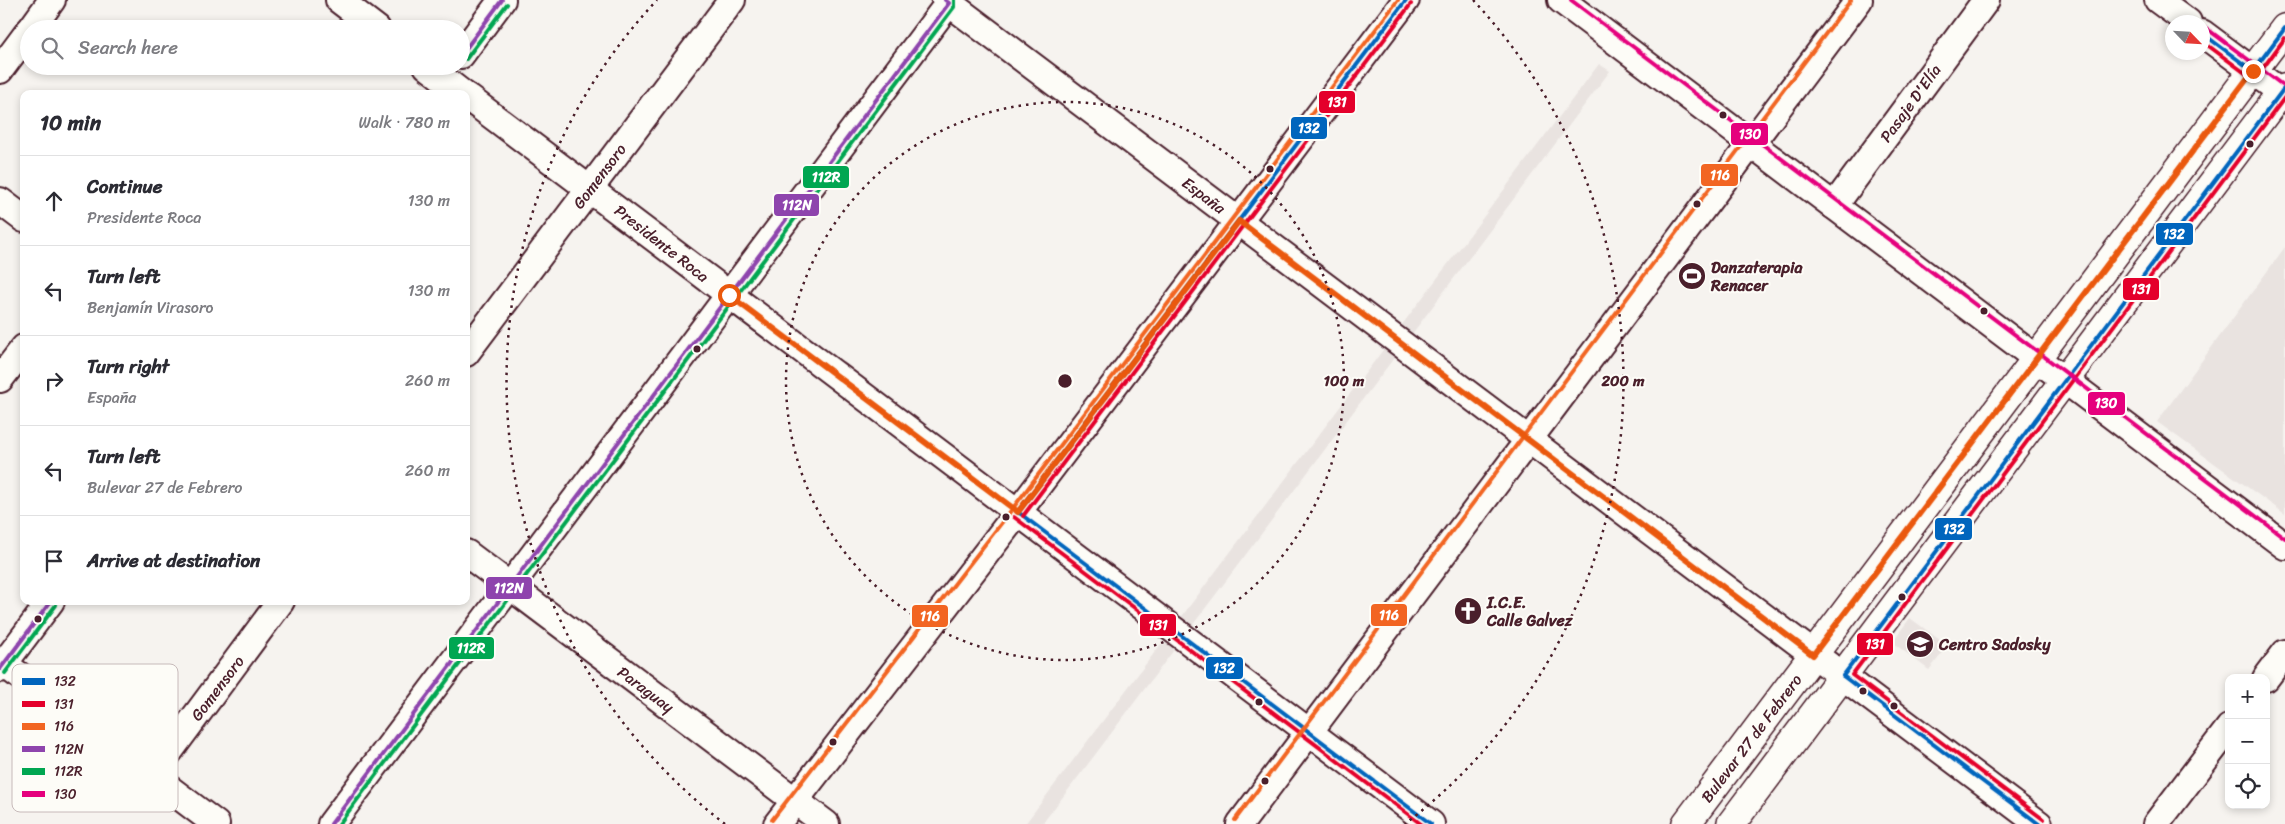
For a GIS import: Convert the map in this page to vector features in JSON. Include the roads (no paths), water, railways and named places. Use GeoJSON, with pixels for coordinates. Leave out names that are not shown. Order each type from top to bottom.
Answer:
{"type":"FeatureCollection","features":[{"type":"Feature","properties":{"kind":"main road","name":"Bulevar 27 de Febrero"},"geometry":{"type":"LineString","coordinates":[[1686,824],[2285,28]]}},
{"type":"Feature","properties":{"kind":"main road"},"geometry":{"type":"LineString","coordinates":[[1731,824],[2284,92]]}},
{"type":"Feature","properties":{"kind":"street"},"geometry":{"type":"LineString","coordinates":[[37,20],[52,0]]}},
{"type":"Feature","properties":{"kind":"street"},"geometry":{"type":"LineString","coordinates":[[339,0],[365,20]]}},
{"type":"Feature","properties":{"kind":"street"},"geometry":{"type":"LineString","coordinates":[[470,42],[502,0]]}},
{"type":"Feature","properties":{"kind":"street","name":"Gomensoro"},"geometry":{"type":"LineString","coordinates":[[470,348],[732,0]]}},
{"type":"Feature","properties":{"kind":"street"},"geometry":{"type":"LineString","coordinates":[[777,824],[1018,512],[1406,0]]}},
{"type":"Feature","properties":{"kind":"street"},"geometry":{"type":"LineString","coordinates":[[1561,0],[2285,546]]}},
{"type":"Feature","properties":{"kind":"street"},"geometry":{"type":"LineString","coordinates":[[1240,824],[1859,0]]}},
{"type":"Feature","properties":{"kind":"street","name":"Pasaje D'Elía"},"geometry":{"type":"LineString","coordinates":[[1834,206],[1986,0]]}},
{"type":"Feature","properties":{"kind":"street"},"geometry":{"type":"LineString","coordinates":[[331,824],[948,1]]}},
{"type":"Feature","properties":{"kind":"street","name":"España"},"geometry":{"type":"LineString","coordinates":[[948,1],[2039,824]]}},
{"type":"Feature","properties":{"kind":"street"},"geometry":{"type":"LineString","coordinates":[[2166,2],[2180,15]]}},
{"type":"Feature","properties":{"kind":"street"},"geometry":{"type":"LineString","coordinates":[[2210,39],[2284,92]]}},
{"type":"Feature","properties":{"kind":"street"},"geometry":{"type":"LineString","coordinates":[[0,70],[20,43]]}},
{"type":"Feature","properties":{"kind":"street","name":"Presidente Roca"},"geometry":{"type":"LineString","coordinates":[[447,82],[458,90]]}},
{"type":"Feature","properties":{"kind":"street","name":"Presidente Roca"},"geometry":{"type":"LineString","coordinates":[[470,99],[1431,824]]}},
{"type":"Feature","properties":{"kind":"street"},"geometry":{"type":"LineString","coordinates":[[0,201],[20,216]]}},
{"type":"Feature","properties":{"kind":"street"},"geometry":{"type":"LineString","coordinates":[[0,379],[20,353]]}},
{"type":"Feature","properties":{"kind":"street","name":"Paraguay"},"geometry":{"type":"LineString","coordinates":[[470,556],[826,824]]}},
{"type":"Feature","properties":{"kind":"street"},"geometry":{"type":"LineString","coordinates":[[12,673],[1,665],[48,605]]}},
{"type":"Feature","properties":{"kind":"street","name":"Gomensoro"},"geometry":{"type":"LineString","coordinates":[[178,740],[279,605]]}},
{"type":"Feature","properties":{"kind":"street"},"geometry":{"type":"LineString","coordinates":[[2269,674],[2285,653]]}},
{"type":"Feature","properties":{"kind":"street"},"geometry":{"type":"LineString","coordinates":[[2156,824],[2225,733]]}},
{"type":"Feature","properties":{"kind":"street"},"geometry":{"type":"LineString","coordinates":[[178,795],[216,824]]}},
{"type":"Feature","properties":{"kind":"place","name":"Danzaterapia Renacer"},"geometry":{"type":"Point","coordinates":[1692,276]}},
{"type":"Feature","properties":{"kind":"place","name":"I.C.E. Calle Galvez"},"geometry":{"type":"Point","coordinates":[1468,611]}},
{"type":"Feature","properties":{"kind":"place","name":"Centro Sadosky"},"geometry":{"type":"Point","coordinates":[1920,644]}}]}
